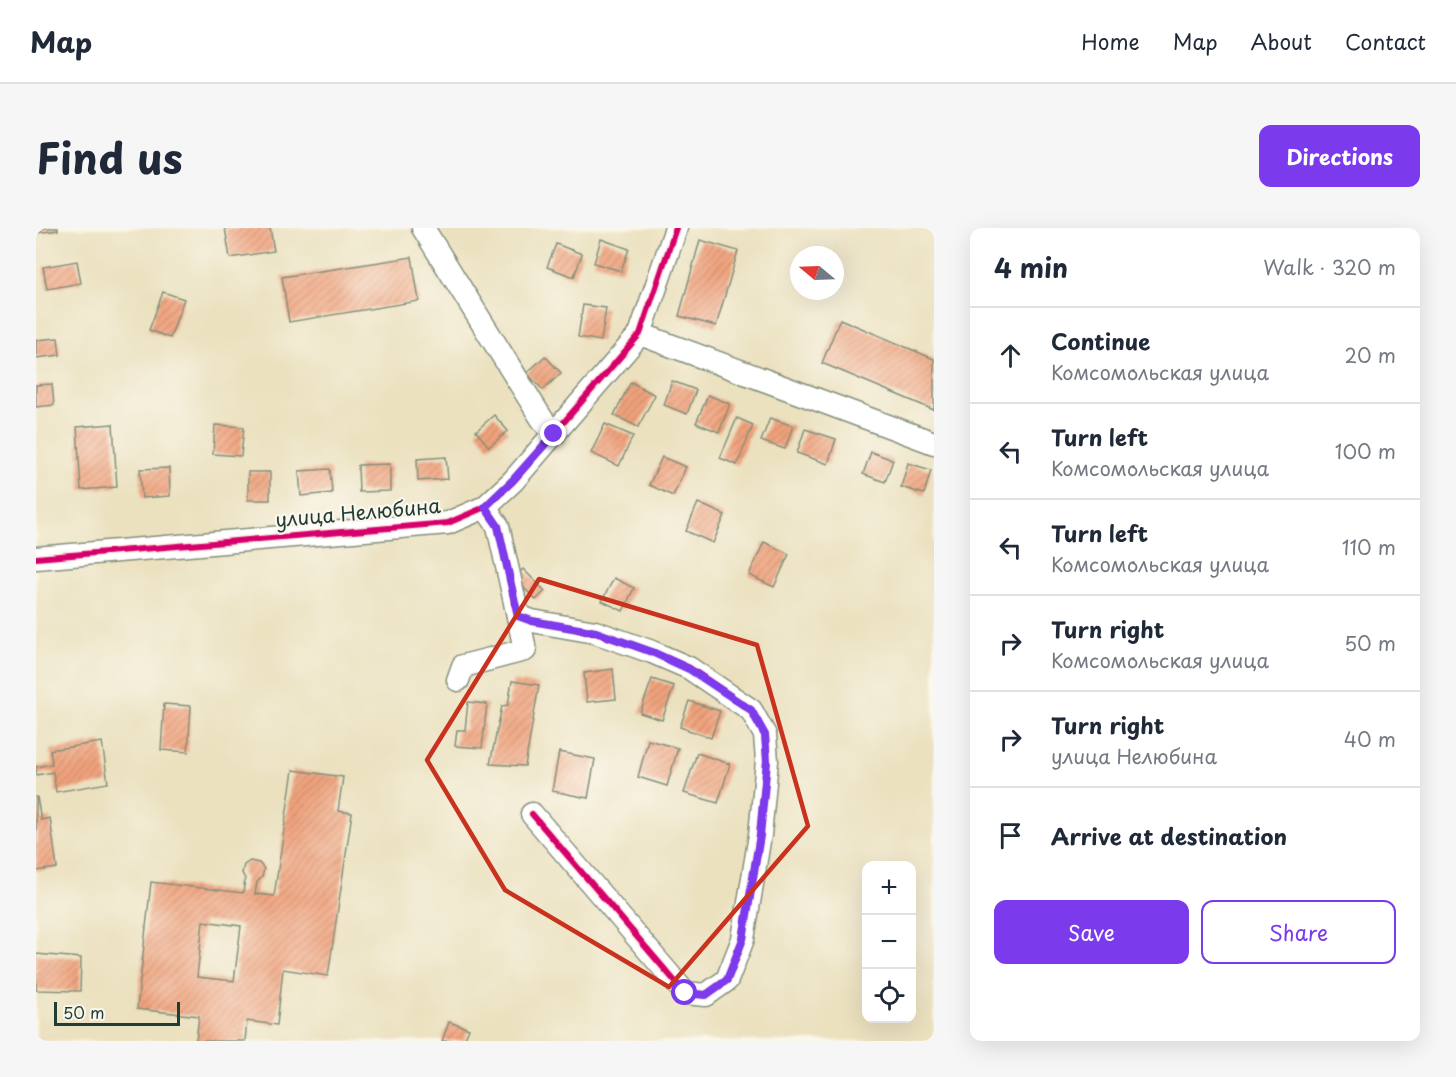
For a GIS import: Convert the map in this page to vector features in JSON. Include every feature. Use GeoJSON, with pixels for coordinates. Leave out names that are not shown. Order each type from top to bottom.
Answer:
{"type":"FeatureCollection","features":[{"type":"Feature","properties":{"kind":"street"},"geometry":{"type":"LineString","coordinates":[[423,228],[542,419],[554,434]]}},
{"type":"Feature","properties":{"kind":"street"},"geometry":{"type":"LineString","coordinates":[[676,228],[640,334],[934,443]]}},
{"type":"Feature","properties":{"kind":"street","name":"улица Нелюбина"},"geometry":{"type":"LineString","coordinates":[[36,558],[448,523],[485,507],[513,480],[640,334]]}},
{"type":"Feature","properties":{"kind":"street"},"geometry":{"type":"LineString","coordinates":[[458,680],[463,666],[525,650],[498,526],[485,507]]}},
{"type":"Feature","properties":{"kind":"street"},"geometry":{"type":"LineString","coordinates":[[518,616],[532,621],[596,632],[652,652],[689,669],[751,710],[765,735],[767,761],[760,835],[743,939],[727,980],[706,995],[685,993],[532,814]]}},
{"type":"Feature","properties":{"kind":"highlighted area"},"geometry":{"type":"Polygon","coordinates":[[[539,579],[757,645],[808,826],[669,987],[505,890],[427,760],[539,579]]]}},
{"type":"Feature","properties":{"kind":"building"},"geometry":{"type":"Polygon","coordinates":[[[36,228],[58,228],[58,230],[36,233],[36,228]]]}},
{"type":"Feature","properties":{"kind":"building"},"geometry":{"type":"Polygon","coordinates":[[[225,228],[270,228],[274,251],[230,258],[225,228]]]}},
{"type":"Feature","properties":{"kind":"building"},"geometry":{"type":"Polygon","coordinates":[[[601,239],[629,249],[621,271],[594,263],[601,239]]]}},
{"type":"Feature","properties":{"kind":"building"},"geometry":{"type":"Polygon","coordinates":[[[700,240],[738,251],[716,326],[679,316],[700,240]]]}},
{"type":"Feature","properties":{"kind":"building"},"geometry":{"type":"Polygon","coordinates":[[[556,244],[582,254],[574,277],[547,267],[556,244]]]}},
{"type":"Feature","properties":{"kind":"building"},"geometry":{"type":"Polygon","coordinates":[[[412,257],[419,301],[289,322],[282,277],[412,257]]]}},
{"type":"Feature","properties":{"kind":"building"},"geometry":{"type":"Polygon","coordinates":[[[77,261],[81,283],[47,289],[43,267],[77,261]]]}},
{"type":"Feature","properties":{"kind":"building"},"geometry":{"type":"Polygon","coordinates":[[[163,292],[184,299],[170,338],[149,330],[163,292]]]}},
{"type":"Feature","properties":{"kind":"building"},"geometry":{"type":"Polygon","coordinates":[[[583,305],[606,308],[601,341],[578,337],[583,305]]]}},
{"type":"Feature","properties":{"kind":"building"},"geometry":{"type":"Polygon","coordinates":[[[840,319],[934,359],[934,410],[822,363],[840,319]]]}},
{"type":"Feature","properties":{"kind":"building"},"geometry":{"type":"Polygon","coordinates":[[[58,338],[60,355],[36,358],[36,340],[58,338]]]}},
{"type":"Feature","properties":{"kind":"building"},"geometry":{"type":"Polygon","coordinates":[[[545,356],[561,373],[543,390],[527,373],[545,356]]]}},
{"type":"Feature","properties":{"kind":"building"},"geometry":{"type":"Polygon","coordinates":[[[672,381],[696,390],[687,414],[664,405],[672,381]]]}},
{"type":"Feature","properties":{"kind":"building"},"geometry":{"type":"Polygon","coordinates":[[[631,382],[655,395],[638,427],[614,415],[631,382]]]}},
{"type":"Feature","properties":{"kind":"building"},"geometry":{"type":"Polygon","coordinates":[[[52,384],[54,405],[36,407],[36,385],[52,384]]]}},
{"type":"Feature","properties":{"kind":"building"},"geometry":{"type":"Polygon","coordinates":[[[708,395],[730,404],[719,432],[696,423],[708,395]]]}},
{"type":"Feature","properties":{"kind":"building"},"geometry":{"type":"Polygon","coordinates":[[[494,415],[508,431],[489,447],[476,431],[494,415]]]}},
{"type":"Feature","properties":{"kind":"building"},"geometry":{"type":"Polygon","coordinates":[[[737,418],[753,425],[737,465],[720,458],[737,418]]]}},
{"type":"Feature","properties":{"kind":"building"},"geometry":{"type":"Polygon","coordinates":[[[770,418],[793,426],[785,449],[761,441],[770,418]]]}},
{"type":"Feature","properties":{"kind":"building"},"geometry":{"type":"Polygon","coordinates":[[[113,424],[117,487],[81,490],[77,427],[113,424]]]}},
{"type":"Feature","properties":{"kind":"building"},"geometry":{"type":"Polygon","coordinates":[[[605,424],[633,436],[619,466],[591,453],[605,424]]]}},
{"type":"Feature","properties":{"kind":"building"},"geometry":{"type":"Polygon","coordinates":[[[215,425],[244,427],[241,456],[213,454],[215,425]]]}},
{"type":"Feature","properties":{"kind":"building"},"geometry":{"type":"Polygon","coordinates":[[[805,429],[836,439],[828,464],[797,453],[805,429]]]}},
{"type":"Feature","properties":{"kind":"building"},"geometry":{"type":"Polygon","coordinates":[[[871,452],[893,460],[885,482],[863,474],[871,452]]]}},
{"type":"Feature","properties":{"kind":"building"},"geometry":{"type":"Polygon","coordinates":[[[446,457],[448,479],[418,481],[417,459],[446,457]]]}},
{"type":"Feature","properties":{"kind":"building"},"geometry":{"type":"Polygon","coordinates":[[[662,457],[686,467],[673,496],[649,485],[662,457]]]}},
{"type":"Feature","properties":{"kind":"building"},"geometry":{"type":"Polygon","coordinates":[[[908,463],[931,470],[924,494],[901,487],[908,463]]]}},
{"type":"Feature","properties":{"kind":"building"},"geometry":{"type":"Polygon","coordinates":[[[390,464],[390,491],[359,492],[358,465],[390,464]]]}},
{"type":"Feature","properties":{"kind":"building"},"geometry":{"type":"Polygon","coordinates":[[[169,468],[170,496],[142,498],[140,469],[169,468]]]}},
{"type":"Feature","properties":{"kind":"building"},"geometry":{"type":"Polygon","coordinates":[[[330,469],[332,493],[301,496],[299,471],[330,469]]]}},
{"type":"Feature","properties":{"kind":"building"},"geometry":{"type":"Polygon","coordinates":[[[248,472],[270,472],[270,500],[248,500],[248,472]]]}},
{"type":"Feature","properties":{"kind":"building"},"geometry":{"type":"Polygon","coordinates":[[[698,503],[725,515],[713,543],[686,531],[698,503]]]}},
{"type":"Feature","properties":{"kind":"building"},"geometry":{"type":"Polygon","coordinates":[[[764,542],[789,554],[774,587],[749,575],[764,542]]]}},
{"type":"Feature","properties":{"kind":"building"},"geometry":{"type":"Polygon","coordinates":[[[523,569],[545,591],[536,600],[514,578],[523,569]]]}},
{"type":"Feature","properties":{"kind":"building"},"geometry":{"type":"Polygon","coordinates":[[[614,578],[634,588],[623,611],[602,601],[614,578]]]}},
{"type":"Feature","properties":{"kind":"building"},"geometry":{"type":"Polygon","coordinates":[[[613,669],[616,699],[587,702],[584,673],[613,669]]]}},
{"type":"Feature","properties":{"kind":"building"},"geometry":{"type":"Polygon","coordinates":[[[652,679],[674,686],[662,720],[640,713],[652,679]]]}},
{"type":"Feature","properties":{"kind":"building"},"geometry":{"type":"Polygon","coordinates":[[[512,681],[539,685],[525,766],[490,764],[502,706],[508,705],[512,681]]]}},
{"type":"Feature","properties":{"kind":"building"},"geometry":{"type":"Polygon","coordinates":[[[689,701],[720,711],[711,738],[680,727],[689,701]]]}},
{"type":"Feature","properties":{"kind":"building"},"geometry":{"type":"Polygon","coordinates":[[[468,702],[487,704],[482,748],[455,746],[457,730],[465,730],[468,702]]]}},
{"type":"Feature","properties":{"kind":"building"},"geometry":{"type":"Polygon","coordinates":[[[164,704],[191,706],[188,752],[161,750],[164,704]]]}},
{"type":"Feature","properties":{"kind":"building"},"geometry":{"type":"Polygon","coordinates":[[[648,740],[678,748],[667,786],[638,777],[648,740]]]}},
{"type":"Feature","properties":{"kind":"building"},"geometry":{"type":"Polygon","coordinates":[[[102,742],[108,783],[56,792],[53,772],[36,775],[36,767],[52,764],[50,750],[102,742]]]}},
{"type":"Feature","properties":{"kind":"building"},"geometry":{"type":"Polygon","coordinates":[[[559,752],[595,759],[588,798],[552,791],[559,752]]]}},
{"type":"Feature","properties":{"kind":"building"},"geometry":{"type":"Polygon","coordinates":[[[697,753],[730,764],[718,803],[684,793],[697,753]]]}},
{"type":"Feature","properties":{"kind":"building"},"geometry":{"type":"Polygon","coordinates":[[[293,770],[343,777],[338,811],[352,813],[328,976],[283,969],[277,1025],[247,1021],[245,1041],[196,1041],[199,1016],[137,1009],[151,882],[243,893],[245,879],[242,873],[244,865],[250,861],[259,863],[264,869],[262,877],[257,882],[255,894],[274,896],[293,770]],[[203,921],[197,977],[234,981],[241,926],[203,921]]]}},
{"type":"Feature","properties":{"kind":"building"},"geometry":{"type":"Polygon","coordinates":[[[36,797],[41,820],[50,818],[57,868],[36,871],[36,797]]]}},
{"type":"Feature","properties":{"kind":"building"},"geometry":{"type":"Polygon","coordinates":[[[36,954],[81,958],[80,991],[36,990],[36,954]]]}},
{"type":"Feature","properties":{"kind":"building"},"geometry":{"type":"Polygon","coordinates":[[[449,1022],[469,1029],[464,1041],[442,1041],[449,1022]]]}},
{"type":"Feature","properties":{"kind":"cycle path"},"geometry":{"type":"LineString","coordinates":[[36,558],[448,523],[485,507],[513,481],[640,334],[676,228]]}},
{"type":"Feature","properties":{"kind":"cycle path"},"geometry":{"type":"LineString","coordinates":[[485,507],[498,526],[518,616],[532,621],[595,632],[689,668],[751,710],[765,735],[767,761],[760,835],[743,939],[727,980],[706,995],[685,993],[532,814]]}},
{"type":"Feature","properties":{"kind":"route"},"geometry":{"type":"LineString","coordinates":[[554,434],[513,480],[485,507],[498,526],[518,616],[532,621],[596,632],[652,652],[689,669],[751,710],[765,735],[767,761],[760,835],[743,939],[727,980],[706,995],[685,993]]}}]}
